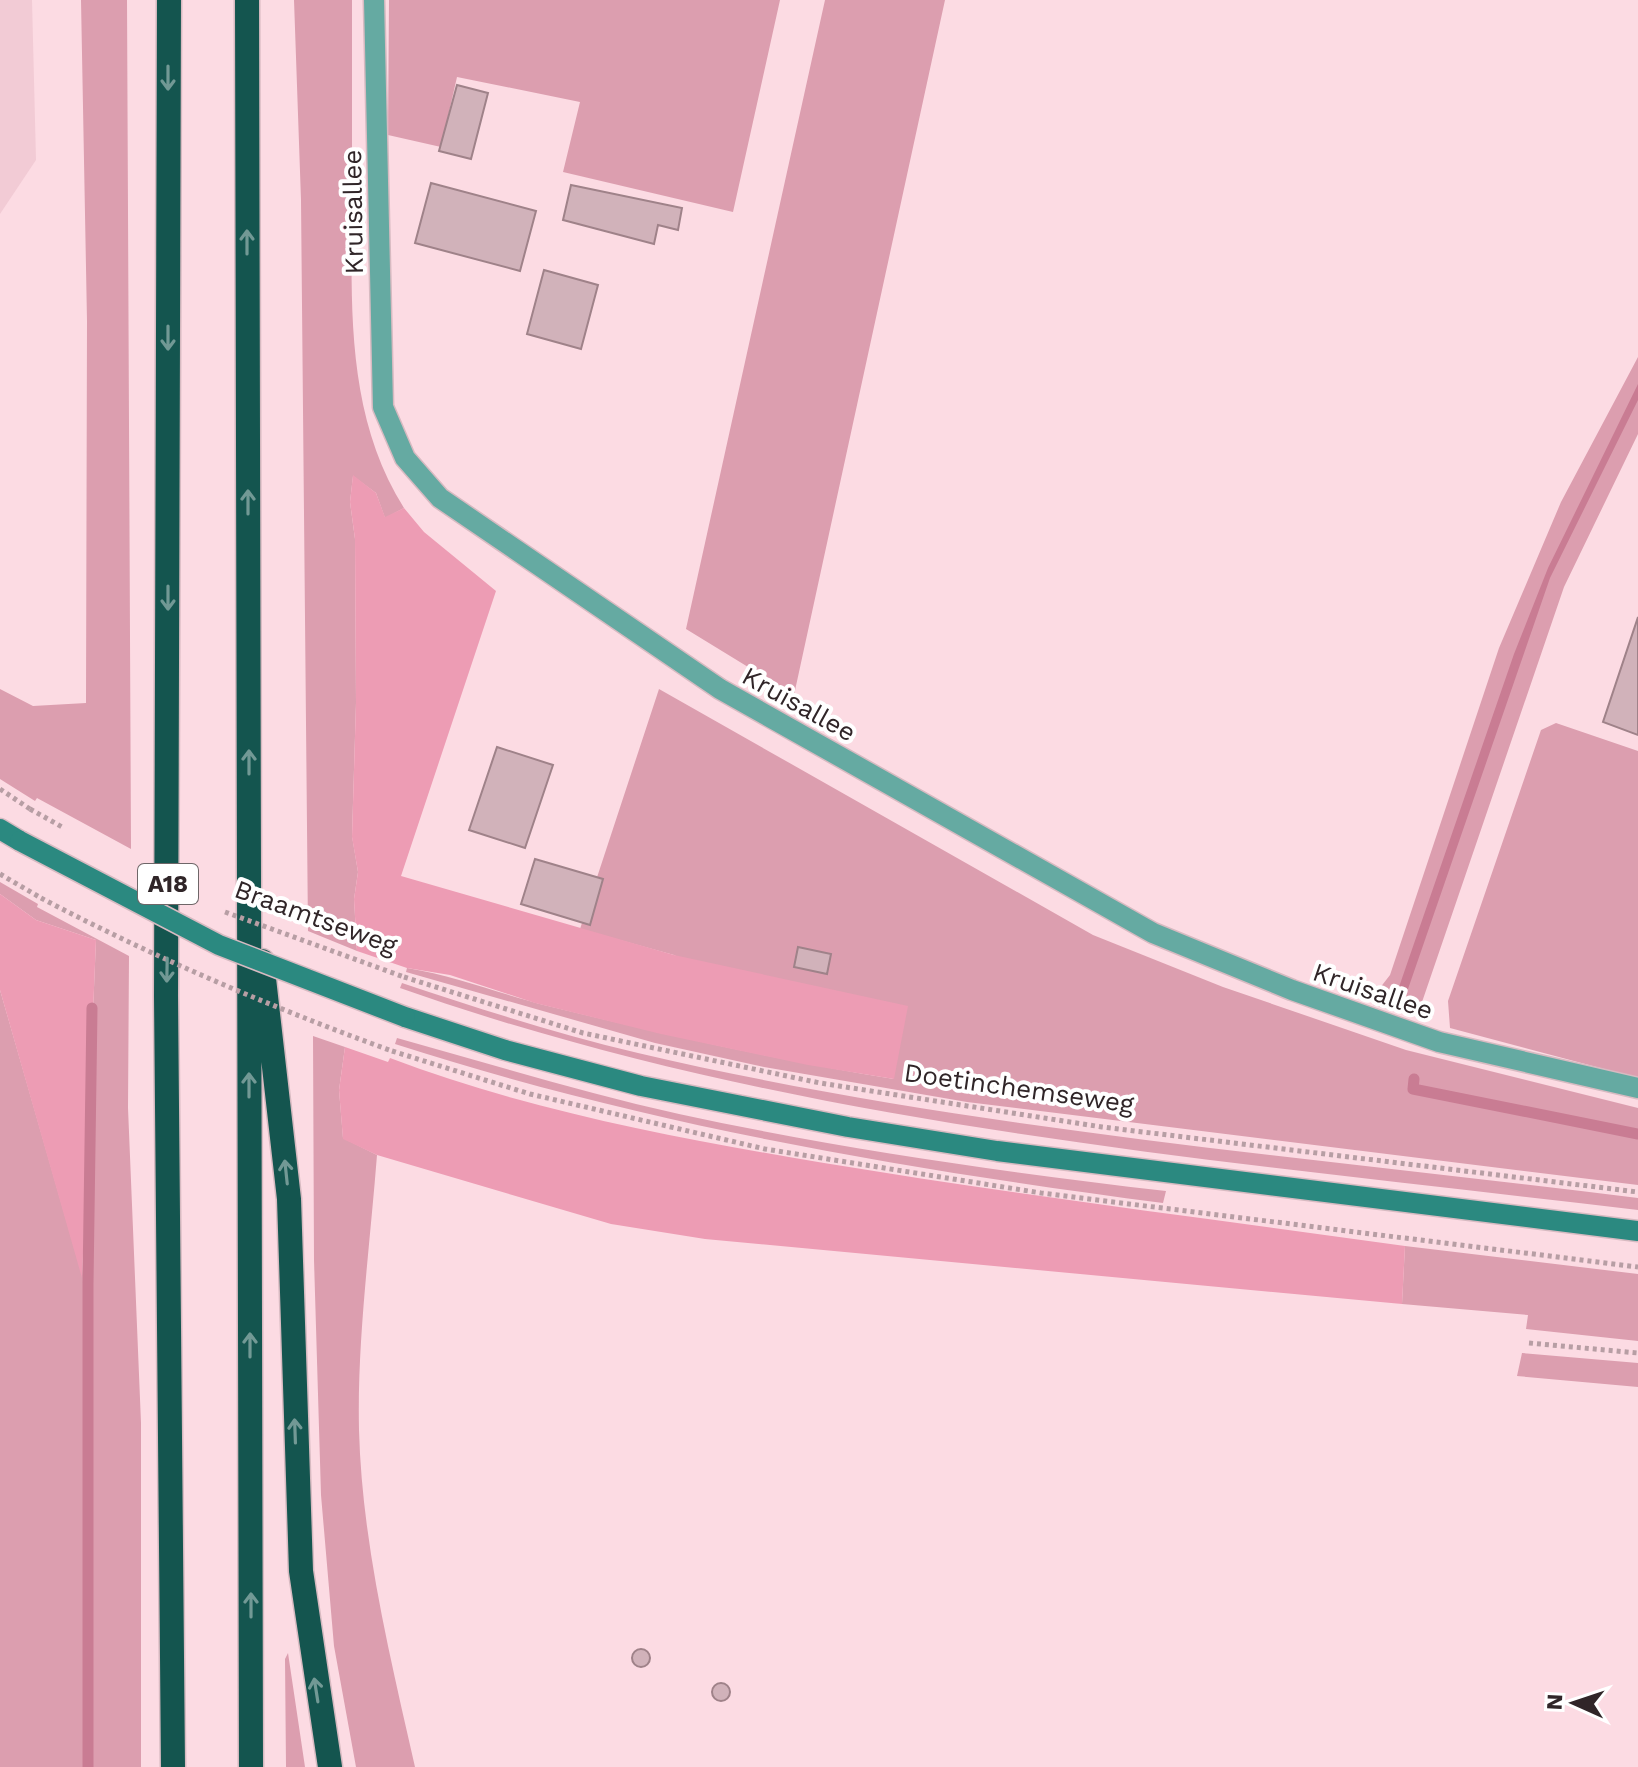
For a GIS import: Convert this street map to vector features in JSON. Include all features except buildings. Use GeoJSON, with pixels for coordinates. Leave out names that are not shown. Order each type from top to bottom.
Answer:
{"type":"FeatureCollection","features":[{"type":"Feature","properties":{"kind":"highway","name":"A18"},"geometry":{"type":"LineString","coordinates":[[169,0],[166,1012],[173,1767]]}},
{"type":"Feature","properties":{"kind":"highway"},"geometry":{"type":"LineString","coordinates":[[247,0],[251,1767]]}},
{"type":"Feature","properties":{"kind":"highway"},"geometry":{"type":"LineString","coordinates":[[249,840],[289,1199],[301,1571],[330,1767]]}},
{"type":"Feature","properties":{"kind":"street","name":"Kruisallee"},"geometry":{"type":"LineString","coordinates":[[374,0],[383,407],[405,458],[440,498],[720,689],[1153,933],[1292,990],[1439,1042],[1638,1088]]}},
{"type":"Feature","properties":{"kind":"street"},"geometry":{"type":"LineString","coordinates":[[0,829],[219,945],[405,1017],[505,1050],[641,1086],[848,1127],[1012,1153],[1638,1231]]}},
{"type":"Feature","properties":{"kind":"path"},"geometry":{"type":"LineString","coordinates":[[0,789],[68,830]]}},
{"type":"Feature","properties":{"kind":"path"},"geometry":{"type":"LineString","coordinates":[[0,874],[118,939],[212,982],[392,1051]]}},
{"type":"Feature","properties":{"kind":"path","name":"Braamtseweg"},"geometry":{"type":"LineString","coordinates":[[222,911],[404,977]]}},
{"type":"Feature","properties":{"kind":"path","name":"Doetinchemseweg"},"geometry":{"type":"LineString","coordinates":[[404,977],[583,1033],[672,1055],[860,1091],[1102,1127],[1638,1192]]}},
{"type":"Feature","properties":{"kind":"path"},"geometry":{"type":"LineString","coordinates":[[1529,1343],[1638,1353]]}},
{"type":"Feature","properties":{"kind":"shaded area"},"geometry":{"type":"Polygon","coordinates":[[[0,0],[32,0],[36,160],[0,214],[0,0]]]}},
{"type":"Feature","properties":{"kind":"shaded area"},"geometry":{"type":"Polygon","coordinates":[[[81,0],[127,0],[131,849],[37,798],[35,801],[0,779],[0,689],[33,706],[86,703],[87,321],[81,0]]]}},
{"type":"Feature","properties":{"kind":"shaded area"},"geometry":{"type":"Polygon","coordinates":[[[294,0],[352,0],[352,285],[356,362],[372,437],[385,473],[404,508],[385,518],[376,493],[353,476],[350,502],[355,539],[356,703],[352,836],[358,872],[354,899],[357,951],[308,931],[301,200],[294,0]]]}},
{"type":"Feature","properties":{"kind":"shaded area"},"geometry":{"type":"Polygon","coordinates":[[[389,0],[780,0],[733,212],[563,172],[580,102],[457,77],[441,147],[388,135],[389,0]]]}},
{"type":"Feature","properties":{"kind":"shaded area"},"geometry":{"type":"Polygon","coordinates":[[[825,0],[945,0],[794,695],[686,629],[825,0]]]}},
{"type":"Feature","properties":{"kind":"shaded area"},"geometry":{"type":"Polygon","coordinates":[[[1638,357],[1638,434],[1564,587],[1421,1005],[1404,1014],[1373,1005],[1376,993],[1390,975],[1499,648],[1561,502],[1638,357]]]}},
{"type":"Feature","properties":{"kind":"shaded area"},"geometry":{"type":"Polygon","coordinates":[[[1638,384],[1638,400],[1550,578],[1408,989],[1399,987],[1514,654],[1548,568],[1638,384]]]}},
{"type":"Feature","properties":{"kind":"shaded area"},"geometry":{"type":"Polygon","coordinates":[[[353,475],[376,493],[385,517],[404,508],[424,532],[496,591],[401,876],[674,955],[908,1006],[894,1079],[808,1065],[661,1034],[535,1003],[450,975],[407,968],[357,951],[354,899],[358,872],[352,837],[356,703],[355,539],[350,502],[353,475]]]}},
{"type":"Feature","properties":{"kind":"shaded area"},"geometry":{"type":"Polygon","coordinates":[[[659,689],[1093,935],[1223,987],[1406,1050],[1638,1108],[1638,1185],[967,1102],[764,1067],[655,1043],[406,972],[407,968],[425,971],[548,1006],[720,1046],[894,1079],[674,955],[580,929],[659,689]]]}},
{"type":"Feature","properties":{"kind":"shaded area"},"geometry":{"type":"Polygon","coordinates":[[[1556,723],[1638,751],[1638,1078],[1450,1028],[1448,1001],[1541,730],[1556,723]]]}},
{"type":"Feature","properties":{"kind":"shaded area"},"geometry":{"type":"Polygon","coordinates":[[[0,882],[38,904],[37,907],[129,956],[128,1108],[141,1423],[141,1767],[0,1767],[0,990],[82,1275],[96,940],[36,920],[0,894],[0,882]]]}},
{"type":"Feature","properties":{"kind":"shaded area"},"geometry":{"type":"Polygon","coordinates":[[[0,894],[36,920],[96,940],[82,1278],[0,990],[0,894]]]}},
{"type":"Feature","properties":{"kind":"shaded area"},"geometry":{"type":"Polygon","coordinates":[[[402,983],[578,1038],[761,1080],[1010,1122],[1136,1139],[1638,1198],[1638,1210],[1169,1155],[857,1107],[703,1075],[550,1036],[400,988],[402,983]]]}},
{"type":"Feature","properties":{"kind":"shaded area"},"geometry":{"type":"Polygon","coordinates":[[[313,1036],[345,1047],[339,1090],[343,1138],[377,1155],[360,1361],[361,1472],[371,1557],[415,1767],[356,1767],[334,1646],[321,1495],[314,1260],[313,1036]]]}},
{"type":"Feature","properties":{"kind":"shaded area"},"geometry":{"type":"Polygon","coordinates":[[[397,1038],[608,1097],[739,1127],[922,1158],[1166,1191],[1163,1203],[969,1175],[776,1141],[680,1121],[489,1073],[395,1044],[397,1038]]]}},
{"type":"Feature","properties":{"kind":"shaded area"},"geometry":{"type":"Polygon","coordinates":[[[345,1047],[549,1108],[715,1144],[969,1186],[1405,1246],[1402,1304],[705,1239],[611,1224],[377,1155],[343,1139],[339,1090],[345,1047]]]}},
{"type":"Feature","properties":{"kind":"shaded area"},"geometry":{"type":"Polygon","coordinates":[[[1405,1246],[1638,1274],[1638,1341],[1526,1329],[1528,1315],[1402,1304],[1405,1246]]]}},
{"type":"Feature","properties":{"kind":"shaded area"},"geometry":{"type":"Polygon","coordinates":[[[1522,1353],[1638,1363],[1638,1387],[1517,1376],[1522,1353]]]}},
{"type":"Feature","properties":{"kind":"shaded area"},"geometry":{"type":"Polygon","coordinates":[[[288,1653],[305,1767],[286,1767],[285,1659],[288,1653]]]}},
{"type":"Feature","properties":{"kind":"waterway"},"geometry":{"type":"LineString","coordinates":[[88,1767],[88,1283],[92,1008]]}},
{"type":"Feature","properties":{"kind":"waterway"},"geometry":{"type":"LineString","coordinates":[[1414,1079],[1413,1089],[1638,1134]]}}]}
